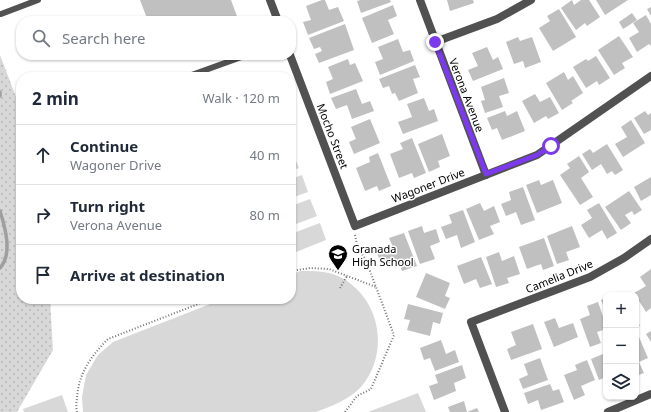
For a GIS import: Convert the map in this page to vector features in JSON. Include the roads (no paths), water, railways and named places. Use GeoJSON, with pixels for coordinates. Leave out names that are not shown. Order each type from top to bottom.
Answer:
{"type":"FeatureCollection","features":[{"type":"Feature","properties":{"kind":"street"},"geometry":{"type":"LineString","coordinates":[[270,0],[276,16]]}},
{"type":"Feature","properties":{"kind":"street","name":"Verona Avenue"},"geometry":{"type":"LineString","coordinates":[[420,0],[486,174]]}},
{"type":"Feature","properties":{"kind":"street"},"geometry":{"type":"LineString","coordinates":[[435,42],[497,19],[530,0]]}},
{"type":"Feature","properties":{"kind":"street","name":"Mocho Street"},"geometry":{"type":"LineString","coordinates":[[292,60],[354,226]]}},
{"type":"Feature","properties":{"kind":"street","name":"Wagoner Drive"},"geometry":{"type":"LineString","coordinates":[[354,226],[537,155],[651,76]]}},
{"type":"Feature","properties":{"kind":"street","name":"Camelia Drive"},"geometry":{"type":"LineString","coordinates":[[505,412],[471,322],[590,277],[624,258],[651,239]]}},
{"type":"Feature","properties":{"kind":"street"},"geometry":{"type":"LineString","coordinates":[[608,412],[651,394]]}},
{"type":"Feature","properties":{"kind":"lane"},"geometry":{"type":"LineString","coordinates":[[1,14],[38,0]]}},
{"type":"Feature","properties":{"kind":"lane"},"geometry":{"type":"LineString","coordinates":[[200,72],[233,60]]}},
{"type":"Feature","properties":{"kind":"waterway"},"geometry":{"type":"LineString","coordinates":[[0,211],[7,240],[6,255],[0,268]]}},
{"type":"Feature","properties":{"kind":"place","name":"Granada High School"},"geometry":{"type":"Point","coordinates":[338,271]}}]}
